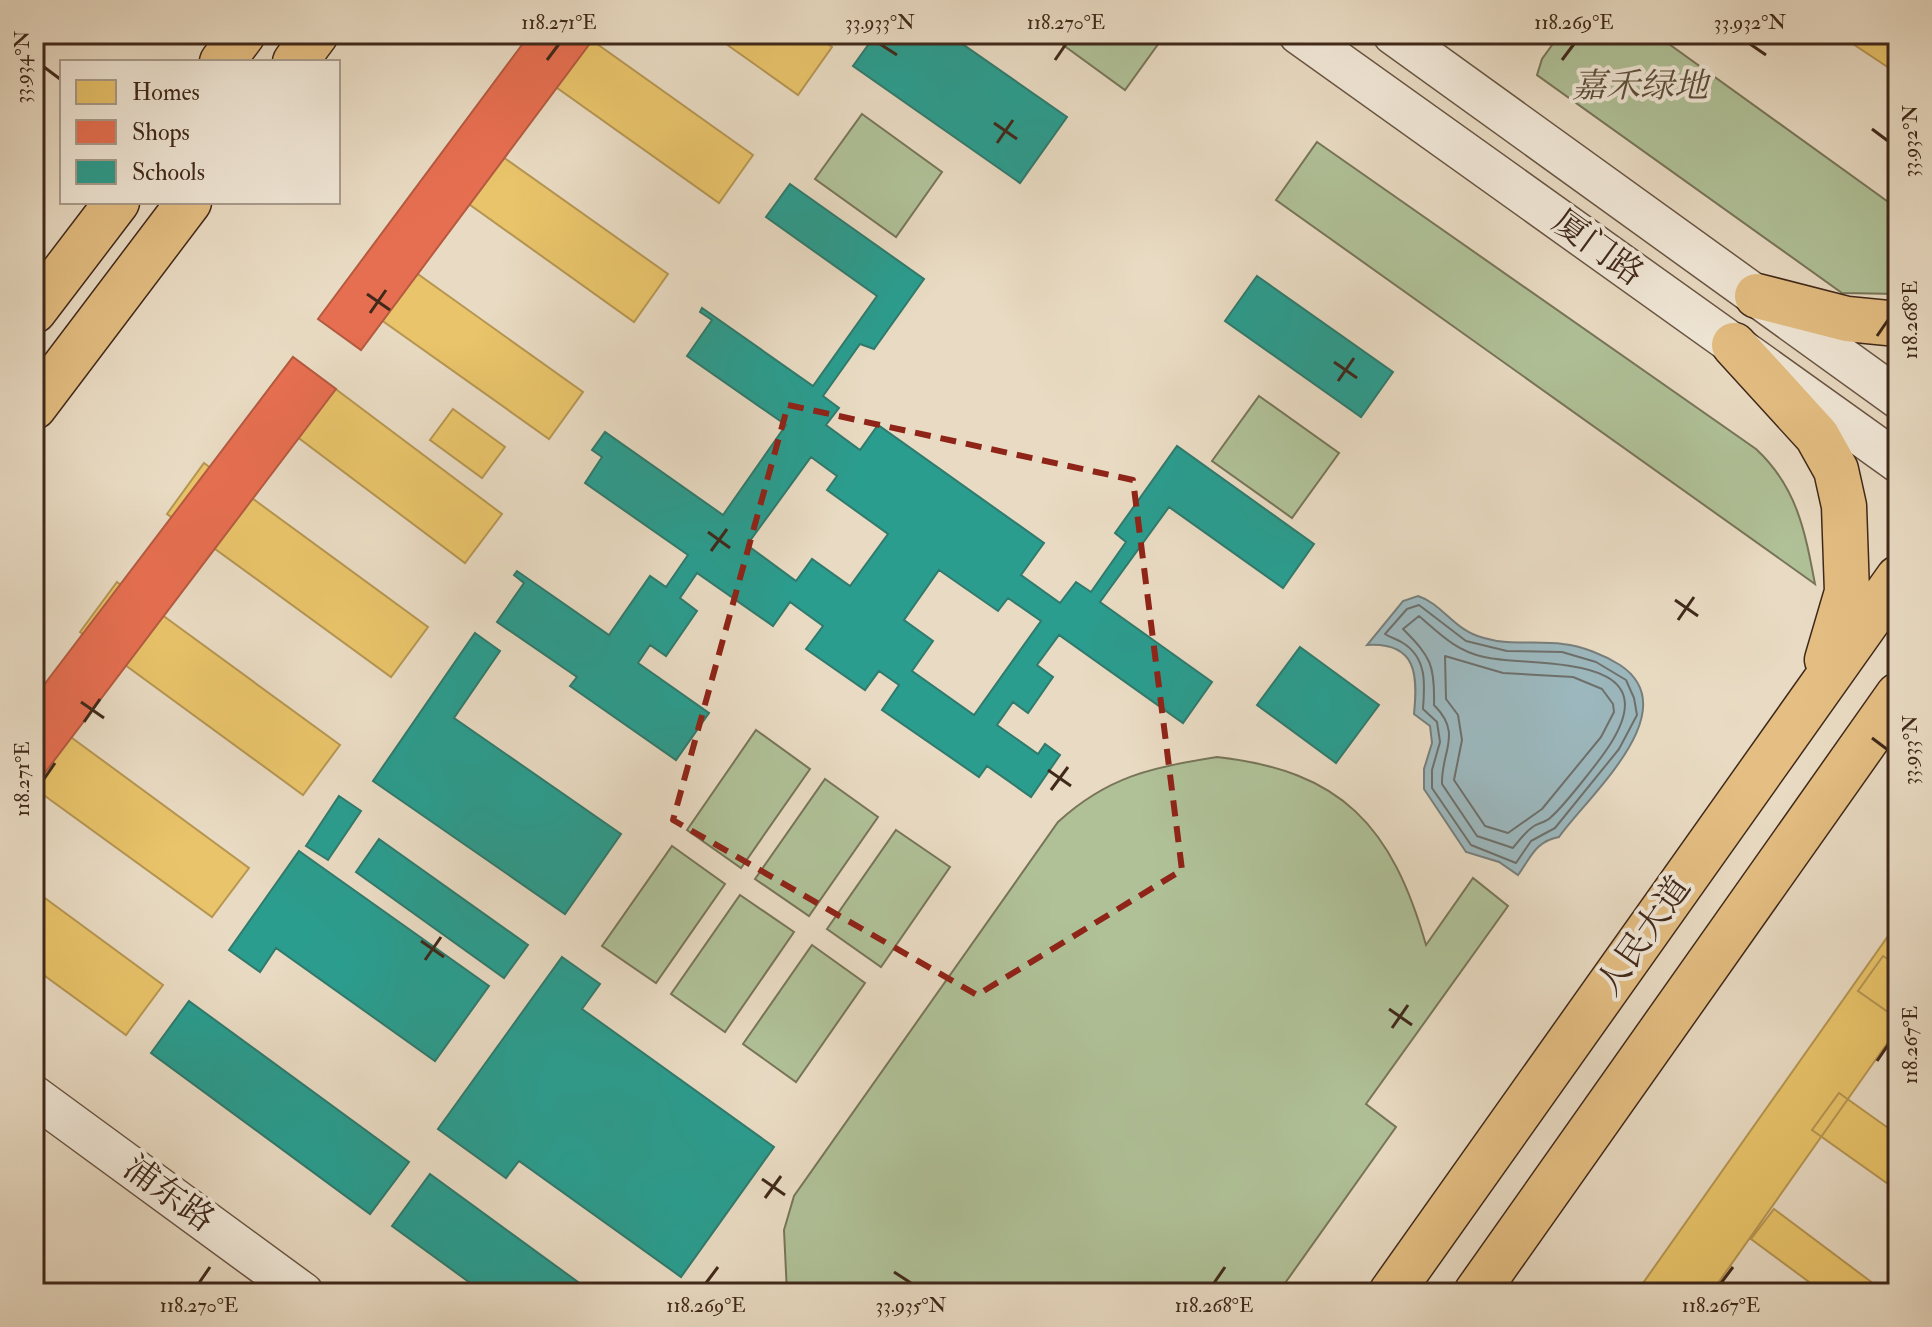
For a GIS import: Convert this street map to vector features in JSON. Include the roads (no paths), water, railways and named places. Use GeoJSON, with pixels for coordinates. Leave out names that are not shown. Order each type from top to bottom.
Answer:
{"type":"FeatureCollection","features":[{"type":"Feature","properties":{"kind":"main road"},"geometry":{"type":"LineString","coordinates":[[224,60],[243,34]]}},
{"type":"Feature","properties":{"kind":"main road"},"geometry":{"type":"LineString","coordinates":[[296,60],[316,34]]}},
{"type":"Feature","properties":{"kind":"main road"},"geometry":{"type":"LineString","coordinates":[[34,311],[115,204]]}},
{"type":"Feature","properties":{"kind":"main road"},"geometry":{"type":"LineString","coordinates":[[34,407],[187,204]]}},
{"type":"Feature","properties":{"kind":"main road"},"geometry":{"type":"LineString","coordinates":[[1757,296],[1847,319],[1898,324]]}},
{"type":"Feature","properties":{"kind":"main road"},"geometry":{"type":"LineString","coordinates":[[1734,345],[1817,436],[1836,470],[1844,506],[1847,592],[1817,693]]}},
{"type":"Feature","properties":{"kind":"main road","name":"人民大道"},"geometry":{"type":"LineString","coordinates":[[1391,1293],[1898,578]]}},
{"type":"Feature","properties":{"kind":"main road","name":"人民大道"},"geometry":{"type":"LineString","coordinates":[[1476,1293],[1885,723],[1898,695]]}},
{"type":"Feature","properties":{"kind":"street","name":"厦门路"},"geometry":{"type":"LineString","coordinates":[[1299,34],[1898,462]]}},
{"type":"Feature","properties":{"kind":"street","name":"厦门路"},"geometry":{"type":"LineString","coordinates":[[1393,34],[1898,398]]}},
{"type":"Feature","properties":{"kind":"street","name":"浦东路"},"geometry":{"type":"LineString","coordinates":[[34,1096],[303,1293]]}},
{"type":"Feature","properties":{"kind":"water"},"geometry":{"type":"Polygon","coordinates":[[[1418,596],[1473,634],[1504,642],[1553,643],[1585,649],[1620,665],[1638,684],[1643,705],[1638,728],[1626,752],[1559,837],[1539,846],[1518,875],[1499,862],[1466,852],[1424,789],[1424,769],[1432,743],[1430,726],[1414,714],[1415,686],[1411,664],[1396,649],[1367,645],[1403,601],[1418,596]]]}},
{"type":"Feature","properties":{"kind":"park label","name":"嘉禾绿地"},"geometry":{"type":"Point","coordinates":[1640,86]}}]}
